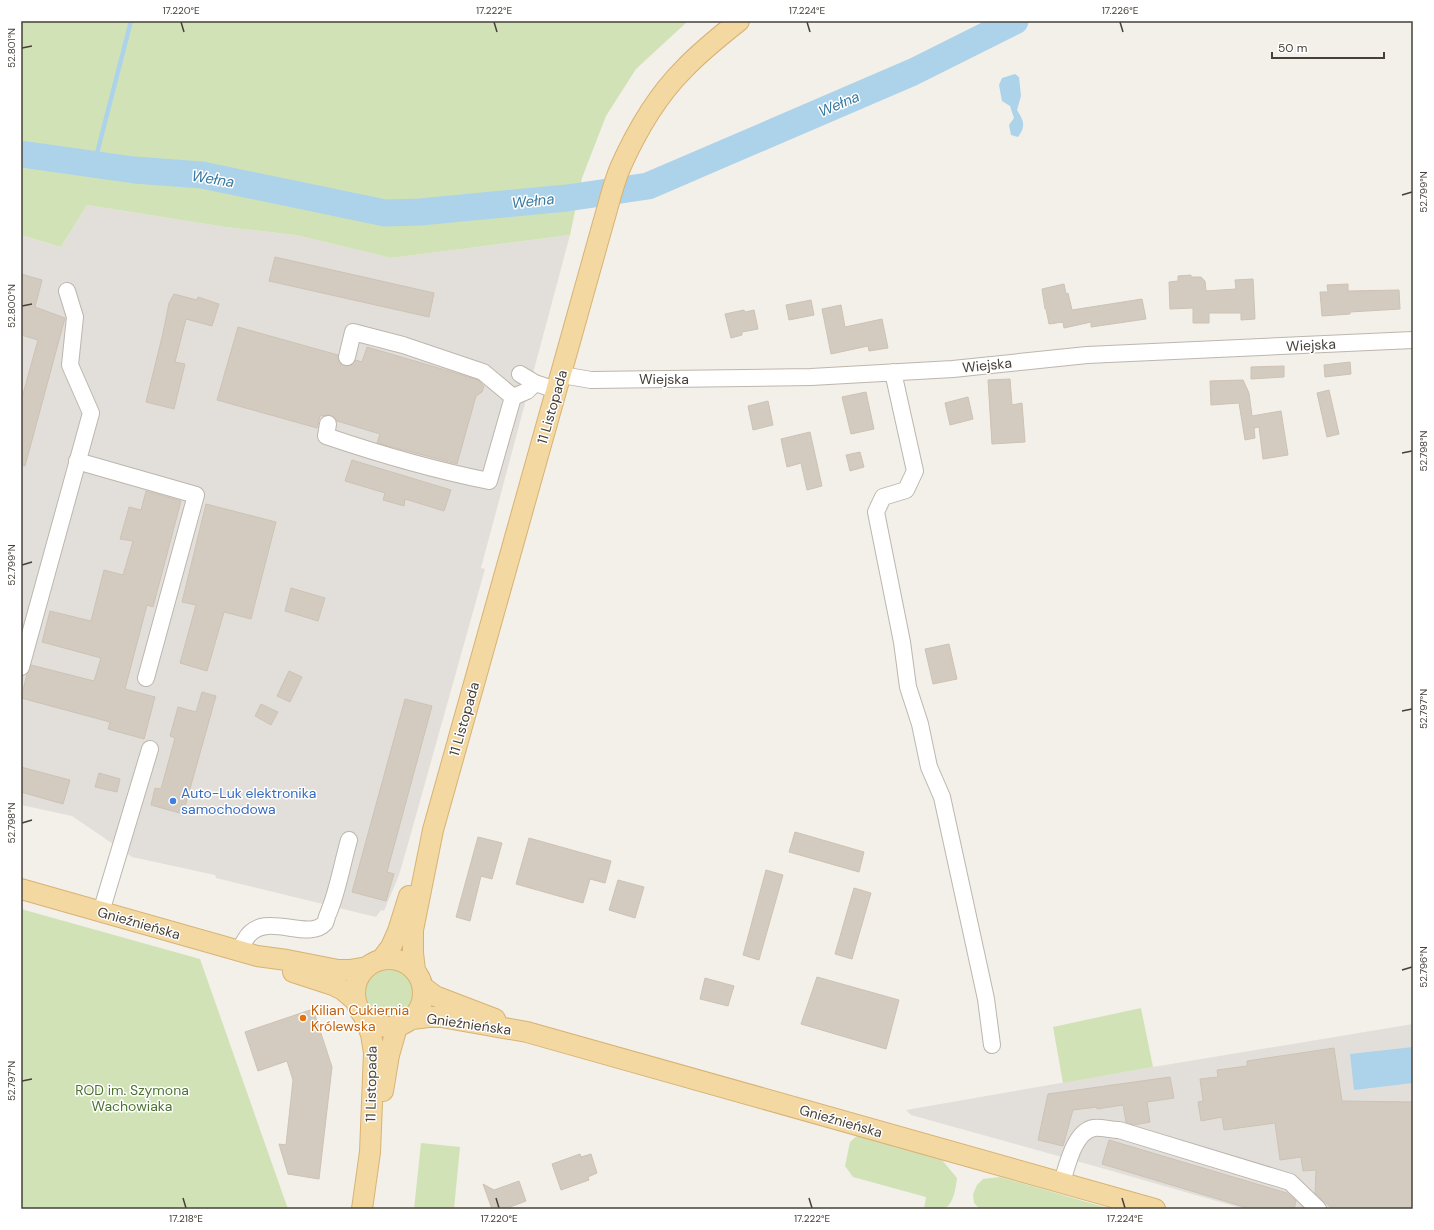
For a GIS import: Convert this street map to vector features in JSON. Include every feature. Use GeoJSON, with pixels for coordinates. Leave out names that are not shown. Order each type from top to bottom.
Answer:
{"type":"FeatureCollection","features":[{"type":"Feature","properties":{"kind":"main road","name":"11 Listopada"},"geometry":{"type":"LineString","coordinates":[[419,979],[412,953],[414,930],[433,830],[604,220],[620,170],[648,114],[664,92],[683,69],[710,44],[739,21]]}},
{"type":"Feature","properties":{"kind":"main road","name":"11 Listopada"},"geometry":{"type":"LineString","coordinates":[[374,963],[391,947],[398,931],[414,878],[433,830]]}},
{"type":"Feature","properties":{"kind":"main road","name":"Gnieźnieńska"},"geometry":{"type":"LineString","coordinates":[[21,889],[249,953],[338,970],[350,970],[374,963]]}},
{"type":"Feature","properties":{"kind":"main road","name":"Gnieźnieńska"},"geometry":{"type":"LineString","coordinates":[[249,953],[286,970],[333,985],[343,990],[360,1009]]}},
{"type":"Feature","properties":{"kind":"main road"},"geometry":{"type":"LineString","coordinates":[[391,959],[400,960],[408,964],[419,979],[422,1004],[418,1012],[404,1023],[388,1027],[379,1026],[371,1022],[360,1009],[355,992],[356,982],[360,974],[374,963],[391,959]]}},
{"type":"Feature","properties":{"kind":"main road","name":"Gnieźnieńska"},"geometry":{"type":"LineString","coordinates":[[419,979],[435,996],[527,1032]]}},
{"type":"Feature","properties":{"kind":"main road","name":"11 Listopada"},"geometry":{"type":"LineString","coordinates":[[360,1009],[371,1034],[374,1053],[370,1152],[362,1209]]}},
{"type":"Feature","properties":{"kind":"main road","name":"Gnieźnieńska"},"geometry":{"type":"LineString","coordinates":[[404,1023],[428,1017],[441,1017],[527,1032],[1155,1209]]}},
{"type":"Feature","properties":{"kind":"main road","name":"11 Listopada"},"geometry":{"type":"LineString","coordinates":[[370,1152],[379,1116],[388,1055],[404,1023]]}},
{"type":"Feature","properties":{"kind":"street"},"geometry":{"type":"LineString","coordinates":[[21,667],[91,413],[70,365],[75,317],[67,291]]}},
{"type":"Feature","properties":{"kind":"street"},"geometry":{"type":"LineString","coordinates":[[347,357],[353,332],[403,345],[483,372],[512,397]]}},
{"type":"Feature","properties":{"kind":"street","name":"Wiejska"},"geometry":{"type":"LineString","coordinates":[[520,374],[535,383],[591,380],[796,377],[953,369],[1087,355],[1413,340]]}},
{"type":"Feature","properties":{"kind":"street"},"geometry":{"type":"LineString","coordinates":[[893,372],[916,471],[906,490],[883,498],[876,512],[902,642],[908,687],[920,724],[930,767],[942,797],[986,999],[992,1045]]}},
{"type":"Feature","properties":{"kind":"street"},"geometry":{"type":"LineString","coordinates":[[512,397],[527,391],[535,383]]}},
{"type":"Feature","properties":{"kind":"street"},"geometry":{"type":"LineString","coordinates":[[328,424],[326,436],[353,446],[454,474],[489,481],[512,397]]}},
{"type":"Feature","properties":{"kind":"street"},"geometry":{"type":"LineString","coordinates":[[77,461],[196,495],[146,678]]}},
{"type":"Feature","properties":{"kind":"street"},"geometry":{"type":"LineString","coordinates":[[101,912],[150,749]]}},
{"type":"Feature","properties":{"kind":"street"},"geometry":{"type":"LineString","coordinates":[[249,953],[245,940],[258,928],[271,925],[307,930],[325,923],[331,907],[349,840]]}},
{"type":"Feature","properties":{"kind":"street"},"geometry":{"type":"LineString","coordinates":[[1062,1182],[1076,1141],[1084,1132],[1093,1128],[1119,1130],[1290,1182],[1318,1209]]}},
{"type":"Feature","properties":{"kind":"shaded area"},"geometry":{"type":"Polygon","coordinates":[[[87,205],[225,227],[296,235],[391,258],[570,235],[481,568],[485,569],[406,851],[399,875],[384,911],[381,910],[376,917],[216,878],[215,875],[132,857],[72,816],[21,805],[21,235],[61,247],[87,205]]]}},
{"type":"Feature","properties":{"kind":"shaded area"},"geometry":{"type":"Polygon","coordinates":[[[1413,1024],[1413,1209],[1244,1209],[911,1115],[906,1110],[1153,1067],[1413,1024]]]}},
{"type":"Feature","properties":{"kind":"green space"},"geometry":{"type":"Polygon","coordinates":[[[21,21],[688,21],[636,69],[606,116],[582,178],[570,235],[391,258],[296,235],[225,227],[87,205],[61,247],[21,235],[21,21]]]}},
{"type":"Feature","properties":{"kind":"green space","name":"ROD im. Szymona Wachowiaka"},"geometry":{"type":"Polygon","coordinates":[[[21,909],[200,959],[288,1209],[21,1209],[21,909]]]}},
{"type":"Feature","properties":{"kind":"green space"},"geometry":{"type":"Polygon","coordinates":[[[384,969],[394,969],[407,976],[414,989],[414,999],[407,1012],[394,1019],[384,1019],[375,1015],[368,1008],[364,999],[364,989],[368,980],[375,973],[384,969]]]}},
{"type":"Feature","properties":{"kind":"green space"},"geometry":{"type":"Polygon","coordinates":[[[1141,1008],[1153,1067],[1063,1083],[1053,1027],[1141,1008]]]}},
{"type":"Feature","properties":{"kind":"green space"},"geometry":{"type":"Polygon","coordinates":[[[858,1135],[942,1160],[957,1178],[954,1195],[950,1204],[943,1209],[924,1209],[926,1197],[853,1177],[845,1166],[850,1142],[858,1135]]]}},
{"type":"Feature","properties":{"kind":"green space"},"geometry":{"type":"Polygon","coordinates":[[[421,1143],[460,1147],[454,1209],[414,1209],[421,1143]]]}},
{"type":"Feature","properties":{"kind":"green space"},"geometry":{"type":"Polygon","coordinates":[[[1000,1177],[1111,1209],[980,1209],[974,1203],[973,1194],[977,1185],[983,1179],[1000,1177]]]}},
{"type":"Feature","properties":{"kind":"water"},"geometry":{"type":"Polygon","coordinates":[[[1015,74],[1019,77],[1021,96],[1017,110],[1023,124],[1022,130],[1018,137],[1011,135],[1009,125],[1014,118],[1010,106],[1002,101],[999,85],[1002,78],[1015,74]]]}},
{"type":"Feature","properties":{"kind":"water"},"geometry":{"type":"Polygon","coordinates":[[[1413,1047],[1413,1083],[1354,1090],[1350,1054],[1413,1047]]]}},
{"type":"Feature","properties":{"kind":"building"},"geometry":{"type":"Polygon","coordinates":[[[275,257],[434,293],[429,317],[269,281],[275,257]]]}},
{"type":"Feature","properties":{"kind":"building"},"geometry":{"type":"Polygon","coordinates":[[[21,274],[42,280],[35,307],[65,318],[25,466],[21,465],[21,401],[38,340],[21,335],[21,274]]]}},
{"type":"Feature","properties":{"kind":"building"},"geometry":{"type":"Polygon","coordinates":[[[1191,275],[1191,277],[1201,277],[1205,281],[1206,291],[1236,289],[1235,280],[1253,279],[1255,319],[1241,320],[1241,313],[1209,313],[1209,323],[1193,323],[1193,308],[1170,309],[1169,282],[1178,281],[1178,276],[1191,275]]]}},
{"type":"Feature","properties":{"kind":"building"},"geometry":{"type":"Polygon","coordinates":[[[1064,284],[1072,310],[1142,299],[1146,319],[1091,327],[1091,322],[1064,328],[1063,322],[1049,324],[1042,289],[1064,284]]]}},
{"type":"Feature","properties":{"kind":"building"},"geometry":{"type":"Polygon","coordinates":[[[1348,284],[1348,291],[1399,290],[1400,309],[1350,312],[1350,314],[1322,316],[1320,292],[1328,292],[1327,285],[1348,284]]]}},
{"type":"Feature","properties":{"kind":"building"},"geometry":{"type":"Polygon","coordinates":[[[174,294],[197,300],[198,297],[219,304],[212,326],[186,319],[175,362],[185,364],[174,409],[146,402],[169,303],[174,294]]]}},
{"type":"Feature","properties":{"kind":"building"},"geometry":{"type":"Polygon","coordinates":[[[811,300],[814,315],[789,320],[786,305],[811,300]]]}},
{"type":"Feature","properties":{"kind":"building"},"geometry":{"type":"Polygon","coordinates":[[[841,305],[845,327],[882,319],[888,348],[869,351],[868,346],[831,354],[822,309],[841,305]]]}},
{"type":"Feature","properties":{"kind":"building"},"geometry":{"type":"Polygon","coordinates":[[[744,310],[745,312],[754,310],[758,329],[742,332],[742,335],[731,338],[725,314],[744,310]]]}},
{"type":"Feature","properties":{"kind":"building"},"geometry":{"type":"Polygon","coordinates":[[[238,327],[338,355],[340,364],[345,366],[350,366],[356,360],[362,362],[367,347],[478,380],[484,386],[482,392],[476,396],[457,464],[377,443],[380,434],[337,421],[330,415],[320,416],[317,428],[217,400],[238,327]]]}},
{"type":"Feature","properties":{"kind":"building"},"geometry":{"type":"Polygon","coordinates":[[[1350,362],[1351,374],[1325,377],[1324,365],[1350,362]]]}},
{"type":"Feature","properties":{"kind":"building"},"geometry":{"type":"Polygon","coordinates":[[[1284,366],[1284,377],[1251,379],[1251,367],[1284,366]]]}},
{"type":"Feature","properties":{"kind":"building"},"geometry":{"type":"Polygon","coordinates":[[[1010,379],[1012,405],[1022,403],[1025,442],[992,444],[988,380],[1010,379]]]}},
{"type":"Feature","properties":{"kind":"building"},"geometry":{"type":"Polygon","coordinates":[[[1243,380],[1249,393],[1252,416],[1281,411],[1288,455],[1263,459],[1259,427],[1254,428],[1255,438],[1245,440],[1239,403],[1211,405],[1210,381],[1243,380]]]}},
{"type":"Feature","properties":{"kind":"building"},"geometry":{"type":"Polygon","coordinates":[[[1329,390],[1339,434],[1327,437],[1317,393],[1329,390]]]}},
{"type":"Feature","properties":{"kind":"building"},"geometry":{"type":"Polygon","coordinates":[[[866,392],[874,429],[851,434],[842,397],[866,392]]]}},
{"type":"Feature","properties":{"kind":"building"},"geometry":{"type":"Polygon","coordinates":[[[968,397],[973,419],[950,425],[945,403],[968,397]]]}},
{"type":"Feature","properties":{"kind":"building"},"geometry":{"type":"Polygon","coordinates":[[[768,401],[773,425],[753,430],[748,406],[768,401]]]}},
{"type":"Feature","properties":{"kind":"building"},"geometry":{"type":"Polygon","coordinates":[[[810,432],[822,486],[807,490],[801,463],[787,467],[781,439],[810,432]]]}},
{"type":"Feature","properties":{"kind":"building"},"geometry":{"type":"Polygon","coordinates":[[[860,452],[864,467],[850,471],[846,455],[860,452]]]}},
{"type":"Feature","properties":{"kind":"building"},"geometry":{"type":"Polygon","coordinates":[[[352,460],[451,490],[444,511],[405,499],[404,506],[383,500],[385,493],[345,481],[352,460]]]}},
{"type":"Feature","properties":{"kind":"building"},"geometry":{"type":"Polygon","coordinates":[[[146,491],[181,501],[153,607],[147,605],[125,689],[155,697],[144,739],[108,729],[110,722],[21,698],[27,674],[31,665],[94,681],[101,658],[42,642],[50,611],[91,621],[104,570],[123,575],[133,541],[120,539],[129,507],[141,510],[146,491]]]}},
{"type":"Feature","properties":{"kind":"building"},"geometry":{"type":"Polygon","coordinates":[[[206,504],[276,522],[251,619],[224,612],[207,671],[180,663],[196,605],[182,602],[206,504]]]}},
{"type":"Feature","properties":{"kind":"building"},"geometry":{"type":"Polygon","coordinates":[[[291,588],[325,598],[318,621],[285,611],[291,588]]]}},
{"type":"Feature","properties":{"kind":"building"},"geometry":{"type":"Polygon","coordinates":[[[949,644],[957,679],[933,684],[925,649],[949,644]]]}},
{"type":"Feature","properties":{"kind":"building"},"geometry":{"type":"Polygon","coordinates":[[[289,671],[302,677],[290,702],[277,696],[289,671]]]}},
{"type":"Feature","properties":{"kind":"building"},"geometry":{"type":"Polygon","coordinates":[[[202,692],[216,696],[183,814],[151,805],[155,788],[161,789],[175,738],[170,736],[178,707],[196,712],[202,692]]]}},
{"type":"Feature","properties":{"kind":"building"},"geometry":{"type":"Polygon","coordinates":[[[405,699],[432,706],[387,872],[394,874],[386,901],[352,892],[405,699]]]}},
{"type":"Feature","properties":{"kind":"building"},"geometry":{"type":"Polygon","coordinates":[[[261,704],[278,712],[271,725],[255,716],[261,704]]]}},
{"type":"Feature","properties":{"kind":"building"},"geometry":{"type":"Polygon","coordinates":[[[21,767],[70,780],[63,804],[21,792],[21,767]]]}},
{"type":"Feature","properties":{"kind":"building"},"geometry":{"type":"Polygon","coordinates":[[[99,773],[120,779],[117,792],[95,787],[99,773]]]}},
{"type":"Feature","properties":{"kind":"building"},"geometry":{"type":"Polygon","coordinates":[[[795,832],[864,852],[859,872],[789,852],[795,832]]]}},
{"type":"Feature","properties":{"kind":"building"},"geometry":{"type":"Polygon","coordinates":[[[478,837],[502,843],[492,879],[481,876],[470,921],[456,917],[478,837]]]}},
{"type":"Feature","properties":{"kind":"building"},"geometry":{"type":"Polygon","coordinates":[[[529,838],[611,861],[605,883],[590,879],[583,903],[516,884],[529,838]]]}},
{"type":"Feature","properties":{"kind":"building"},"geometry":{"type":"Polygon","coordinates":[[[766,870],[783,875],[759,960],[743,955],[766,870]]]}},
{"type":"Feature","properties":{"kind":"building"},"geometry":{"type":"Polygon","coordinates":[[[618,880],[644,887],[635,918],[609,910],[618,880]]]}},
{"type":"Feature","properties":{"kind":"building"},"geometry":{"type":"Polygon","coordinates":[[[854,888],[871,893],[852,959],[835,954],[854,888]]]}},
{"type":"Feature","properties":{"kind":"building"},"geometry":{"type":"Polygon","coordinates":[[[817,977],[899,1000],[886,1049],[801,1024],[817,977]]]}},
{"type":"Feature","properties":{"kind":"building"},"geometry":{"type":"Polygon","coordinates":[[[705,978],[734,986],[728,1006],[700,999],[705,978]]]}},
{"type":"Feature","properties":{"kind":"building"},"geometry":{"type":"Polygon","coordinates":[[[313,1009],[332,1067],[319,1179],[288,1174],[279,1144],[286,1145],[293,1080],[287,1061],[258,1071],[245,1032],[313,1009]]]}},
{"type":"Feature","properties":{"kind":"building"},"geometry":{"type":"Polygon","coordinates":[[[1334,1048],[1342,1101],[1413,1102],[1413,1209],[1332,1209],[1315,1193],[1316,1170],[1303,1171],[1301,1157],[1280,1160],[1275,1123],[1224,1130],[1222,1117],[1201,1121],[1198,1102],[1203,1101],[1200,1079],[1218,1077],[1217,1070],[1247,1066],[1247,1061],[1334,1048]]]}},
{"type":"Feature","properties":{"kind":"building"},"geometry":{"type":"Polygon","coordinates":[[[1170,1077],[1174,1098],[1147,1102],[1150,1122],[1134,1125],[1126,1122],[1123,1105],[1097,1109],[1097,1107],[1073,1110],[1063,1146],[1038,1140],[1048,1094],[1170,1077]]]}},
{"type":"Feature","properties":{"kind":"building"},"geometry":{"type":"Polygon","coordinates":[[[1109,1140],[1287,1193],[1296,1201],[1294,1209],[1251,1209],[1102,1164],[1109,1140]]]}},
{"type":"Feature","properties":{"kind":"building"},"geometry":{"type":"Polygon","coordinates":[[[580,1154],[581,1157],[591,1154],[597,1173],[588,1177],[589,1180],[561,1190],[552,1164],[580,1154]]]}},
{"type":"Feature","properties":{"kind":"building"},"geometry":{"type":"Polygon","coordinates":[[[519,1181],[526,1201],[505,1209],[492,1209],[483,1184],[494,1190],[519,1181]]]}},
{"type":"Feature","properties":{"kind":"waterway"},"geometry":{"type":"LineString","coordinates":[[94,165],[131,21]]}},
{"type":"Feature","properties":{"kind":"waterway","name":"Wełna"},"geometry":{"type":"LineString","coordinates":[[21,154],[134,170],[202,175],[385,213],[420,212],[567,198],[648,186],[913,72],[1015,21]]}},
{"type":"Feature","properties":{"kind":"place","name":"Auto-Luk elektronika samochodowa"},"geometry":{"type":"Point","coordinates":[173,801]}},
{"type":"Feature","properties":{"kind":"place","name":"Kilian Cukiernia Królewska"},"geometry":{"type":"Point","coordinates":[303,1018]}}]}
